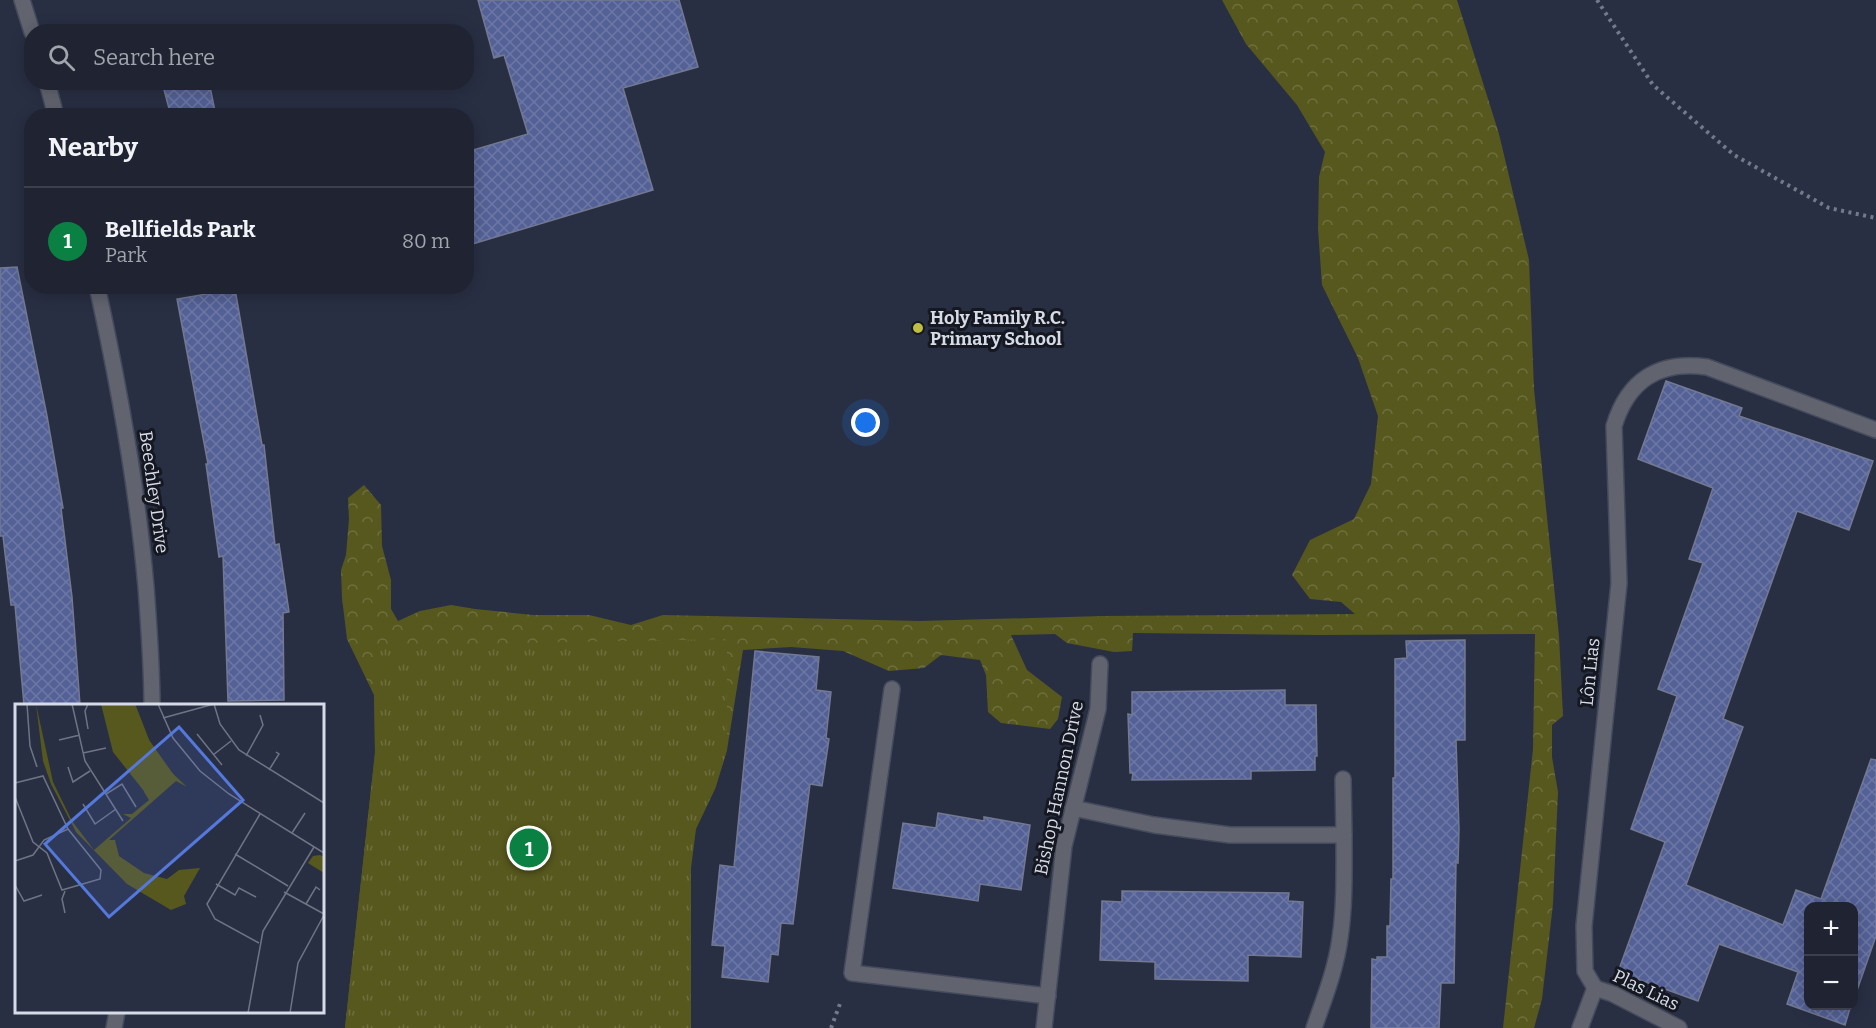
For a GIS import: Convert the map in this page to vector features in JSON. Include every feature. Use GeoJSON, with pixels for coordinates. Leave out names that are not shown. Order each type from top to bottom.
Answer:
{"type":"FeatureCollection","features":[{"type":"Feature","properties":{"kind":"street"},"geometry":{"type":"LineString","coordinates":[[22,0],[30,24]]}},
{"type":"Feature","properties":{"kind":"street"},"geometry":{"type":"LineString","coordinates":[[49,90],[54,108]]}},
{"type":"Feature","properties":{"kind":"street","name":"Beechley Drive"},"geometry":{"type":"LineString","coordinates":[[100,294],[130,450],[149,624],[152,704]]}},
{"type":"Feature","properties":{"kind":"street","name":"Lôn Lias"},"geometry":{"type":"LineString","coordinates":[[1595,988],[1585,971],[1584,926],[1619,583],[1614,426],[1619,410],[1628,394],[1640,382],[1656,372],[1689,365],[1707,367],[1876,430]]}},
{"type":"Feature","properties":{"kind":"street","name":"Bishop Hannon Drive"},"geometry":{"type":"LineString","coordinates":[[1044,1028],[1064,846],[1098,710],[1101,664]]}},
{"type":"Feature","properties":{"kind":"street"},"geometry":{"type":"LineString","coordinates":[[892,689],[852,973],[1048,996]]}},
{"type":"Feature","properties":{"kind":"street"},"geometry":{"type":"LineString","coordinates":[[1314,1028],[1340,940],[1344,898],[1343,779]]}},
{"type":"Feature","properties":{"kind":"street"},"geometry":{"type":"LineString","coordinates":[[1073,808],[1154,825],[1230,835],[1344,835]]}},
{"type":"Feature","properties":{"kind":"street"},"geometry":{"type":"LineString","coordinates":[[1580,1028],[1595,988]]}},
{"type":"Feature","properties":{"kind":"street","name":"Plas Lias"},"geometry":{"type":"LineString","coordinates":[[1595,988],[1613,994],[1679,1028]]}},
{"type":"Feature","properties":{"kind":"street"},"geometry":{"type":"LineString","coordinates":[[114,1028],[117,1013]]}},
{"type":"Feature","properties":{"kind":"path"},"geometry":{"type":"LineString","coordinates":[[1597,0],[1653,85],[1734,155],[1828,208],[1876,218]]}},
{"type":"Feature","properties":{"kind":"green space"},"geometry":{"type":"Polygon","coordinates":[[[1222,0],[1457,0],[1499,134],[1529,260],[1534,389],[1559,636],[1563,716],[1552,725],[1552,757],[1558,792],[1553,904],[1542,999],[1534,1028],[1503,1028],[1533,749],[1535,634],[1133,633],[1132,651],[1114,652],[1067,643],[1055,634],[1011,635],[1027,670],[1062,697],[1058,719],[1050,729],[1001,723],[988,712],[986,675],[980,660],[941,655],[924,668],[889,671],[843,651],[791,647],[743,650],[727,750],[715,789],[345,1028],[375,753],[374,695],[347,639],[342,598],[341,570],[346,555],[348,498],[364,485],[381,505],[382,546],[391,580],[391,609],[398,621],[420,611],[451,605],[533,615],[589,615],[631,625],[663,615],[920,621],[1103,616],[1355,614],[1341,602],[1310,599],[1292,575],[1310,540],[1354,519],[1371,484],[1378,416],[1358,358],[1322,285],[1318,229],[1319,177],[1325,152],[1297,105],[1246,44],[1222,0]]]}},
{"type":"Feature","properties":{"kind":"green space"},"geometry":{"type":"Polygon","coordinates":[[[727,639],[727,750],[715,789],[696,829],[691,868],[691,1028],[345,1028],[375,753],[374,646],[727,639]]]}},
{"type":"Feature","properties":{"kind":"building"},"geometry":{"type":"Polygon","coordinates":[[[478,0],[679,0],[698,67],[623,88],[653,190],[474,244],[474,150],[528,134],[504,55],[494,58],[478,0]]]}},
{"type":"Feature","properties":{"kind":"building"},"geometry":{"type":"Polygon","coordinates":[[[164,90],[211,90],[214,108],[169,108],[164,90]]]}},
{"type":"Feature","properties":{"kind":"building"},"geometry":{"type":"Polygon","coordinates":[[[17,267],[47,416],[63,508],[61,508],[72,597],[80,704],[24,704],[15,605],[11,605],[3,536],[0,536],[0,268],[17,267]]]}},
{"type":"Feature","properties":{"kind":"building"},"geometry":{"type":"Polygon","coordinates":[[[206,294],[236,294],[262,445],[264,445],[275,545],[279,544],[289,612],[283,613],[284,700],[228,701],[223,556],[219,557],[206,464],[208,464],[177,299],[206,294]]]}},
{"type":"Feature","properties":{"kind":"building"},"geometry":{"type":"Polygon","coordinates":[[[1666,381],[1742,408],[1739,416],[1873,461],[1849,530],[1797,511],[1723,719],[1743,727],[1686,885],[1783,925],[1796,890],[1821,899],[1871,759],[1876,760],[1876,936],[1858,988],[1858,902],[1804,902],[1804,1010],[1850,1010],[1845,1025],[1787,1004],[1798,972],[1719,944],[1698,1001],[1618,972],[1665,842],[1631,829],[1677,696],[1658,689],[1703,563],[1689,559],[1713,488],[1638,459],[1666,381]]]}},
{"type":"Feature","properties":{"kind":"building"},"geometry":{"type":"Polygon","coordinates":[[[1465,640],[1465,740],[1456,740],[1459,829],[1458,863],[1456,862],[1454,983],[1441,983],[1439,1028],[1371,1028],[1372,959],[1387,957],[1387,926],[1390,926],[1391,879],[1393,879],[1393,778],[1395,778],[1395,659],[1407,658],[1406,641],[1465,640]]]}},
{"type":"Feature","properties":{"kind":"building"},"geometry":{"type":"Polygon","coordinates":[[[755,651],[819,657],[816,690],[831,692],[826,738],[829,739],[822,786],[810,784],[793,924],[781,923],[778,955],[771,954],[768,982],[722,977],[725,946],[712,945],[720,865],[734,867],[755,651]]]}},
{"type":"Feature","properties":{"kind":"building"},"geometry":{"type":"Polygon","coordinates":[[[1285,690],[1285,705],[1316,705],[1315,770],[1251,771],[1251,779],[1132,780],[1128,714],[1132,715],[1132,692],[1285,690]]]}},
{"type":"Feature","properties":{"kind":"building"},"geometry":{"type":"Polygon","coordinates":[[[938,813],[984,821],[984,817],[1030,825],[1021,890],[980,884],[978,901],[893,888],[903,823],[936,828],[938,813]]]}},
{"type":"Feature","properties":{"kind":"building"},"geometry":{"type":"Polygon","coordinates":[[[1122,891],[1289,893],[1288,901],[1303,902],[1301,957],[1248,955],[1248,981],[1155,979],[1155,962],[1100,960],[1102,901],[1122,902],[1122,891]]]}},
{"type":"Feature","properties":{"kind":"place","name":"Holy Family R.C. Primary School"},"geometry":{"type":"Point","coordinates":[918,328]}},
{"type":"Feature","properties":{"kind":"place","name":"Bellfields Park"},"geometry":{"type":"Point","coordinates":[529,848]}}]}
